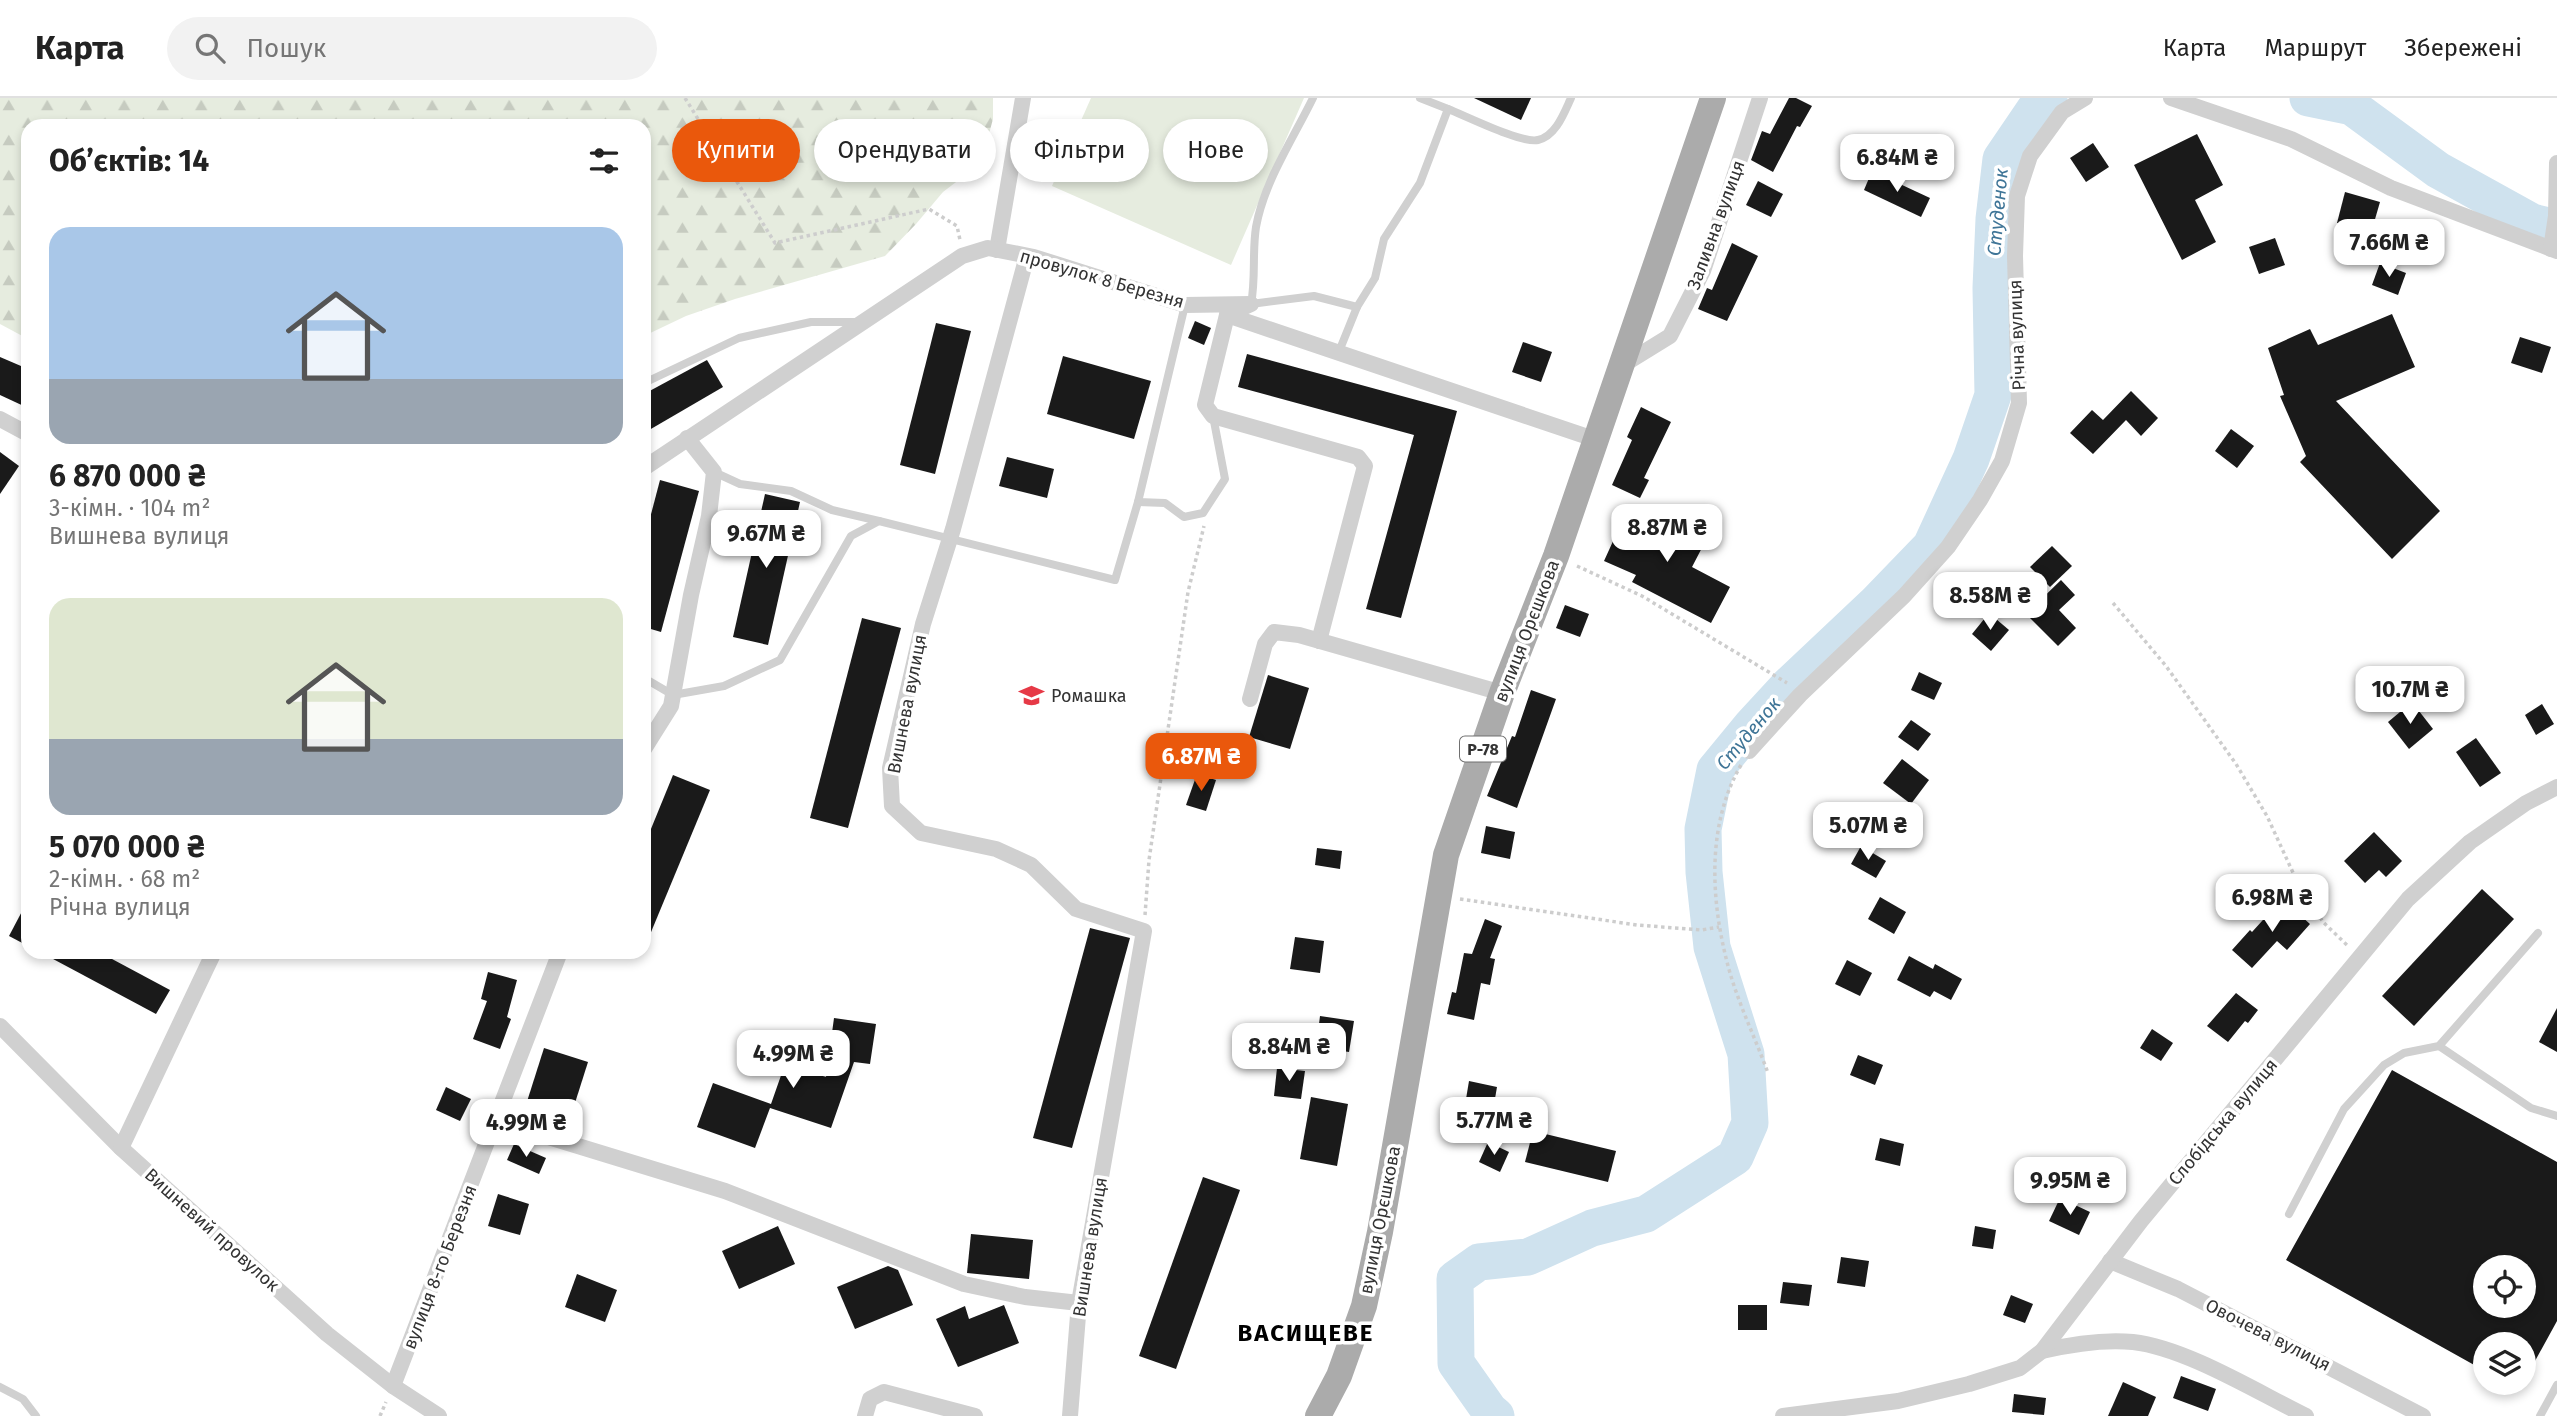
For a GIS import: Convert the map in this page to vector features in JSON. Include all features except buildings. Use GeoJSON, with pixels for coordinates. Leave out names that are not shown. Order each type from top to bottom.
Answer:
{"type":"FeatureCollection","features":[{"type":"Feature","properties":{"kind":"main road","name":"вулиця Орєшкова"},"geometry":{"type":"LineString","coordinates":[[1318,1416],[1339,1376],[1364,1306],[1380,1231],[1446,855],[1502,693],[1556,556],[1597,440],[1713,98]]}},
{"type":"Feature","properties":{"kind":"street"},"geometry":{"type":"LineString","coordinates":[[997,250],[1023,98]]}},
{"type":"Feature","properties":{"kind":"street","name":"Заливна вулиця"},"geometry":{"type":"LineString","coordinates":[[1623,366],[1670,336],[1703,271],[1760,98]]}},
{"type":"Feature","properties":{"kind":"street","name":"Річна вулиця"},"geometry":{"type":"LineString","coordinates":[[1749,751],[1800,695],[1904,596],[1948,547],[1980,500],[2002,461],[2019,403],[2015,256],[2017,196],[2030,156],[2062,112],[2085,98]]}},
{"type":"Feature","properties":{"kind":"street"},"geometry":{"type":"LineString","coordinates":[[2171,98],[2291,139],[2391,188],[2553,245],[2557,163]]}},
{"type":"Feature","properties":{"kind":"street","name":"провулок 8 Березня"},"geometry":{"type":"LineString","coordinates":[[651,463],[962,256],[988,248],[1027,256],[1185,305],[1251,304]]}},
{"type":"Feature","properties":{"kind":"street","name":"Вишнева вулиця"},"geometry":{"type":"LineString","coordinates":[[1027,256],[950,538],[923,624],[890,768],[892,806],[921,833],[996,849],[1031,865],[1076,909],[1144,932],[1079,1303],[1070,1416]]}},
{"type":"Feature","properties":{"kind":"street"},"geometry":{"type":"LineString","coordinates":[[1227,315],[1251,304]]}},
{"type":"Feature","properties":{"kind":"street"},"geometry":{"type":"LineString","coordinates":[[1227,315],[1597,440]]}},
{"type":"Feature","properties":{"kind":"street"},"geometry":{"type":"LineString","coordinates":[[1227,315],[1205,405],[1213,416],[1358,457],[1365,466],[1319,641]]}},
{"type":"Feature","properties":{"kind":"street"},"geometry":{"type":"LineString","coordinates":[[0,419],[21,430]]}},
{"type":"Feature","properties":{"kind":"street"},"geometry":{"type":"LineString","coordinates":[[651,739],[671,706],[691,595],[709,516],[714,472],[687,438]]}},
{"type":"Feature","properties":{"kind":"street"},"geometry":{"type":"LineString","coordinates":[[1250,699],[1265,644],[1274,632],[1319,641],[1502,693]]}},
{"type":"Feature","properties":{"kind":"street","name":"Слобідська вулиця"},"geometry":{"type":"LineString","coordinates":[[1783,1416],[1898,1401],[1969,1384],[2020,1368],[2042,1351],[2110,1261],[2408,899],[2470,842],[2526,803],[2557,787]]}},
{"type":"Feature","properties":{"kind":"street"},"geometry":{"type":"LineString","coordinates":[[121,1149],[211,959]]}},
{"type":"Feature","properties":{"kind":"street","name":"вулиця 8-го Березня"},"geometry":{"type":"LineString","coordinates":[[393,1386],[557,959]]}},
{"type":"Feature","properties":{"kind":"street","name":"Вишневий провулок"},"geometry":{"type":"LineString","coordinates":[[0,1026],[121,1149],[327,1334],[393,1386],[439,1416]]}},
{"type":"Feature","properties":{"kind":"street"},"geometry":{"type":"LineString","coordinates":[[496,1121],[724,1191],[964,1284],[1025,1297],[1079,1303]]}},
{"type":"Feature","properties":{"kind":"street","name":"Овочева вулиця"},"geometry":{"type":"LineString","coordinates":[[2110,1261],[2178,1289],[2423,1416]]}},
{"type":"Feature","properties":{"kind":"street"},"geometry":{"type":"LineString","coordinates":[[2042,1351],[2078,1342],[2134,1342],[2183,1355],[2306,1416]]}},
{"type":"Feature","properties":{"kind":"street"},"geometry":{"type":"LineString","coordinates":[[865,1416],[870,1399],[884,1392],[975,1416]]}},
{"type":"Feature","properties":{"kind":"lane"},"geometry":{"type":"LineString","coordinates":[[1313,98],[1265,196],[1256,227],[1251,304],[1314,296],[1357,307]]}},
{"type":"Feature","properties":{"kind":"lane"},"geometry":{"type":"LineString","coordinates":[[1420,98],[1525,141],[1539,140],[1558,126],[1571,98]]}},
{"type":"Feature","properties":{"kind":"lane"},"geometry":{"type":"LineString","coordinates":[[1338,354],[1357,307],[1376,278],[1384,239],[1420,183],[1448,109]]}},
{"type":"Feature","properties":{"kind":"lane"},"geometry":{"type":"LineString","coordinates":[[714,472],[740,484],[791,491],[832,510],[1115,580],[1138,502],[1185,305]]}},
{"type":"Feature","properties":{"kind":"lane"},"geometry":{"type":"LineString","coordinates":[[651,380],[739,338],[811,322],[864,322]]}},
{"type":"Feature","properties":{"kind":"lane"},"geometry":{"type":"LineString","coordinates":[[1138,502],[1165,503],[1184,516],[1202,513],[1224,479],[1222,454],[1213,416]]}},
{"type":"Feature","properties":{"kind":"lane"},"geometry":{"type":"LineString","coordinates":[[651,682],[673,695],[724,687],[780,660],[851,536],[879,521]]}},
{"type":"Feature","properties":{"kind":"lane"},"geometry":{"type":"LineString","coordinates":[[2289,1214],[2344,1109],[2384,1065],[2404,1054],[2439,1046],[2538,933]]}},
{"type":"Feature","properties":{"kind":"lane"},"geometry":{"type":"LineString","coordinates":[[2439,1046],[2531,1108],[2557,1116]]}},
{"type":"Feature","properties":{"kind":"lane"},"geometry":{"type":"LineString","coordinates":[[2540,1416],[2557,1385]]}},
{"type":"Feature","properties":{"kind":"lane"},"geometry":{"type":"LineString","coordinates":[[0,1387],[23,1399],[36,1416]]}},
{"type":"Feature","properties":{"kind":"path"},"geometry":{"type":"LineString","coordinates":[[685,98],[775,243],[929,209],[957,226],[962,256]]}},
{"type":"Feature","properties":{"kind":"path"},"geometry":{"type":"LineString","coordinates":[[1144,932],[1149,860],[1161,772],[1188,592],[1204,528],[1202,513]]}},
{"type":"Feature","properties":{"kind":"path"},"geometry":{"type":"LineString","coordinates":[[1556,556],[1642,596],[1782,679]]}},
{"type":"Feature","properties":{"kind":"path"},"geometry":{"type":"LineString","coordinates":[[2113,603],[2166,666],[2236,764],[2267,816],[2295,877],[2323,922],[2360,957]]}},
{"type":"Feature","properties":{"kind":"path"},"geometry":{"type":"LineString","coordinates":[[1749,751],[1733,779],[1721,817],[1713,861],[1717,928],[1731,974],[1769,1073]]}},
{"type":"Feature","properties":{"kind":"path"},"geometry":{"type":"LineString","coordinates":[[1437,898],[1469,900],[1637,925],[1701,930],[1717,928]]}},
{"type":"Feature","properties":{"kind":"green space"},"geometry":{"type":"Polygon","coordinates":[[[0,98],[993,98],[993,119],[814,119],[814,182],[956,182],[943,192],[885,256],[735,299],[686,316],[651,333],[651,119],[21,119],[21,335],[0,324],[0,98]]]}},
{"type":"Feature","properties":{"kind":"green space"},"geometry":{"type":"Polygon","coordinates":[[[1091,98],[1304,98],[1268,180],[1268,119],[1163,119],[1163,182],[1267,182],[1231,265],[1052,186],[1054,182],[1149,182],[1149,119],[1082,119],[1091,98]]]}},
{"type":"Feature","properties":{"kind":"waterway","name":"Студенок"},"geometry":{"type":"LineString","coordinates":[[1496,1416],[1456,1363],[1455,1279],[1479,1262],[1528,1257],[1592,1228],[1646,1214],[1735,1157],[1750,1123],[1746,1054],[1712,947],[1704,872],[1703,829],[1715,770],[1788,686],[1875,604],[1931,546],[1971,459],[1993,395],[1991,288],[1994,219],[2001,159],[2035,109],[2049,98]]}},
{"type":"Feature","properties":{"kind":"waterway","name":"Студенок"},"geometry":{"type":"LineString","coordinates":[[2308,98],[2352,107],[2438,170],[2532,222],[2557,228]]}},
{"type":"Feature","properties":{"kind":"place","name":"Ромашка"},"geometry":{"type":"Point","coordinates":[1031,696]}},
{"type":"Feature","properties":{"kind":"district","name":"ВАСИЩЕВЕ"},"geometry":{"type":"Point","coordinates":[1306,1333]}}]}
